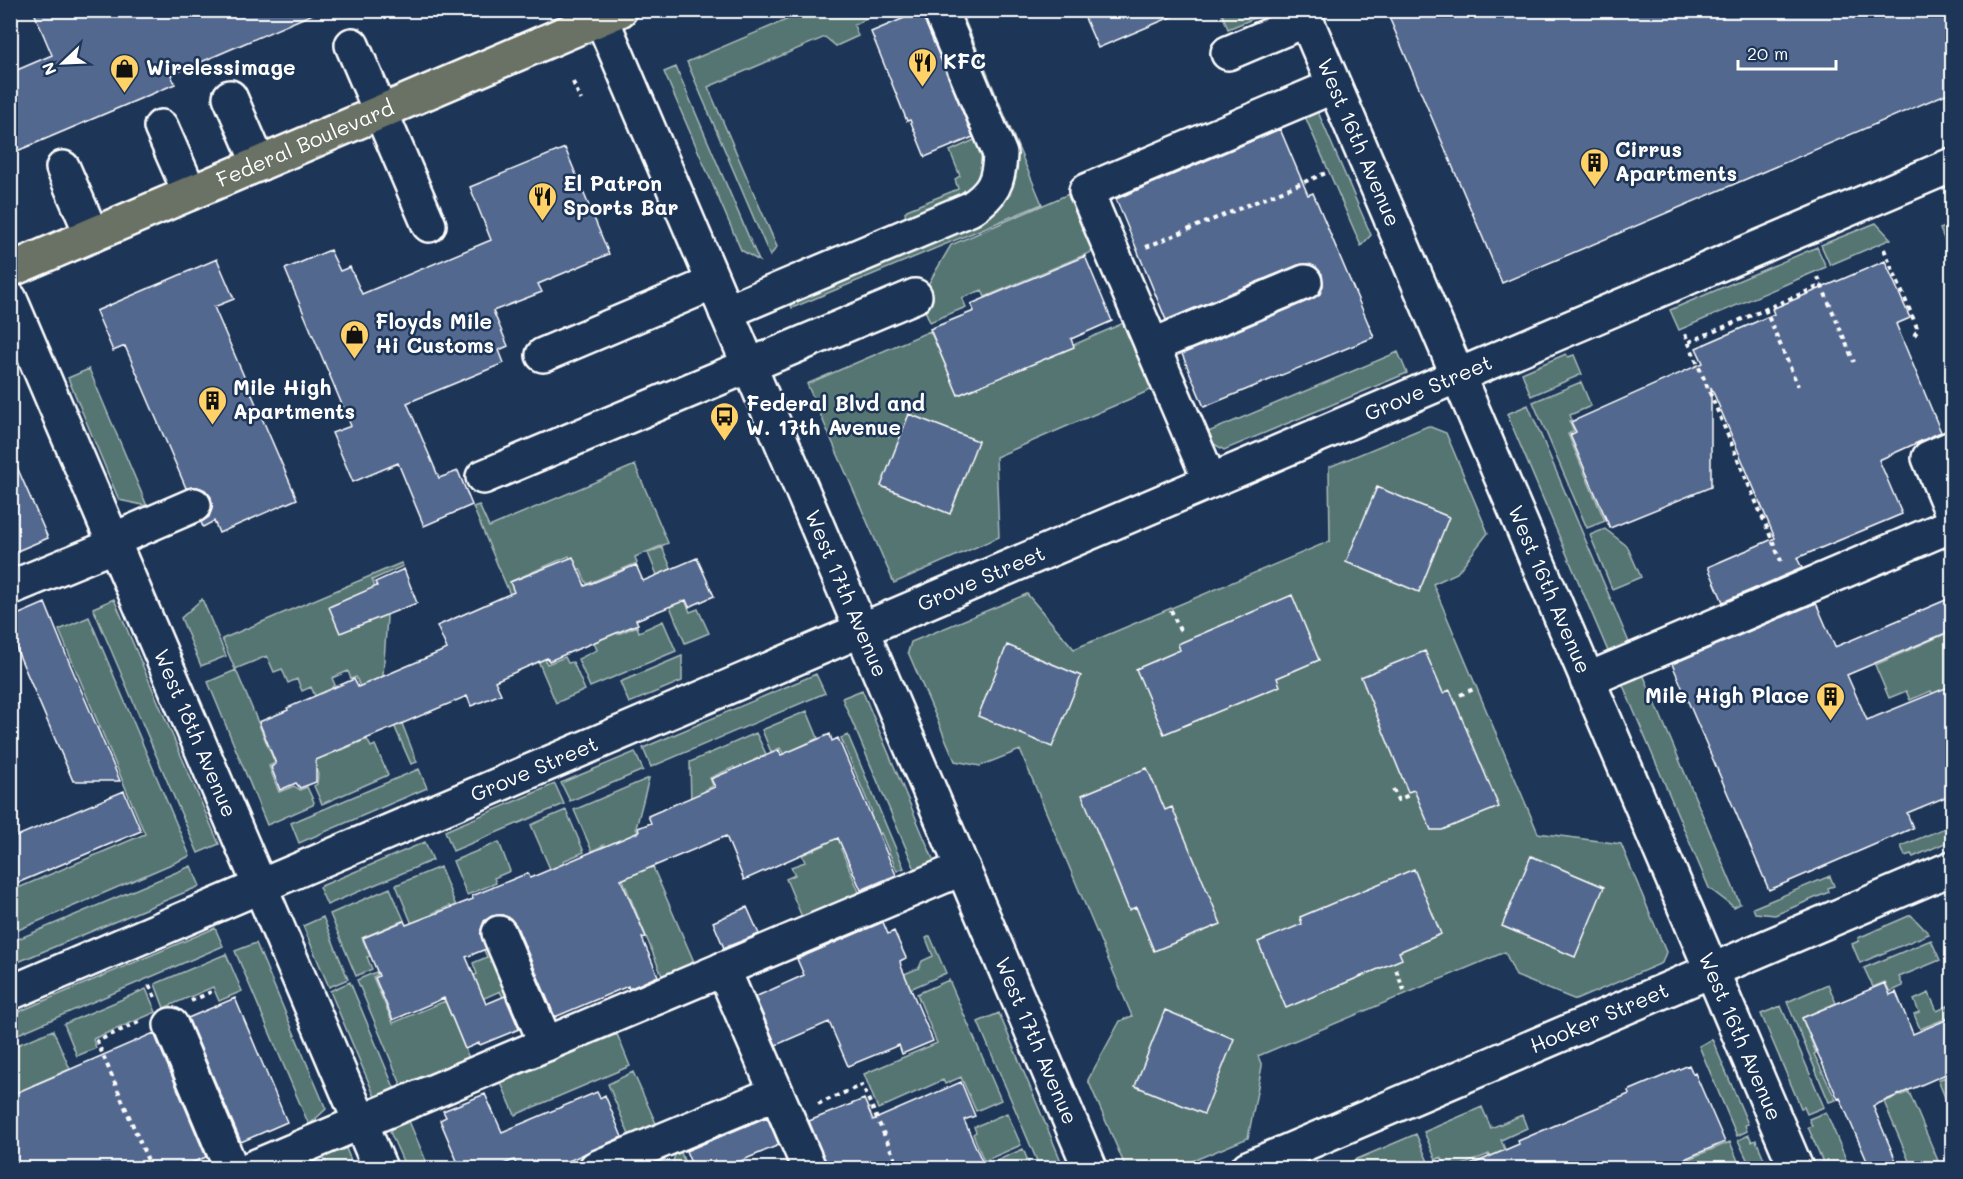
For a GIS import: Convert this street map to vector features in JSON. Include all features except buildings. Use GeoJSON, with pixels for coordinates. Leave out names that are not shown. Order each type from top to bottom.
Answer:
{"type":"FeatureCollection","features":[{"type":"Feature","properties":{"kind":"main road","name":"Federal Boulevard"},"geometry":{"type":"LineString","coordinates":[[10,270],[381,112],[606,13]]}},
{"type":"Feature","properties":{"kind":"street"},"geometry":{"type":"LineString","coordinates":[[726,312],[970,209],[984,200],[994,187],[999,171],[1000,154],[940,10]]}},
{"type":"Feature","properties":{"kind":"street","name":"West 17th Avenue"},"geometry":{"type":"LineString","coordinates":[[606,13],[713,283],[1090,1168]]}},
{"type":"Feature","properties":{"kind":"street"},"geometry":{"type":"LineString","coordinates":[[1228,53],[1304,15]]}},
{"type":"Feature","properties":{"kind":"street","name":"West 16th Avenue"},"geometry":{"type":"LineString","coordinates":[[1304,15],[1796,1168]]}},
{"type":"Feature","properties":{"kind":"street"},"geometry":{"type":"LineString","coordinates":[[352,45],[429,225]]}},
{"type":"Feature","properties":{"kind":"street"},"geometry":{"type":"LineString","coordinates":[[1210,482],[1086,191],[1334,86]]}},
{"type":"Feature","properties":{"kind":"street"},"geometry":{"type":"LineString","coordinates":[[230,97],[259,164]]}},
{"type":"Feature","properties":{"kind":"street"},"geometry":{"type":"LineString","coordinates":[[161,127],[190,194]]}},
{"type":"Feature","properties":{"kind":"street","name":"Grove Street"},"geometry":{"type":"LineString","coordinates":[[10,993],[1953,165]]}},
{"type":"Feature","properties":{"kind":"street"},"geometry":{"type":"LineString","coordinates":[[63,168],[92,235]]}},
{"type":"Feature","properties":{"kind":"street"},"geometry":{"type":"LineString","coordinates":[[1152,346],[1305,282]]}},
{"type":"Feature","properties":{"kind":"street"},"geometry":{"type":"LineString","coordinates":[[543,356],[713,283]]}},
{"type":"Feature","properties":{"kind":"street"},"geometry":{"type":"LineString","coordinates":[[483,477],[915,296]]}},
{"type":"Feature","properties":{"kind":"street","name":"West 18th Avenue"},"geometry":{"type":"LineString","coordinates":[[10,299],[380,1168]]}},
{"type":"Feature","properties":{"kind":"street"},"geometry":{"type":"LineString","coordinates":[[1953,448],[1929,458],[1953,513]]}},
{"type":"Feature","properties":{"kind":"street"},"geometry":{"type":"LineString","coordinates":[[10,588],[194,505]]}},
{"type":"Feature","properties":{"kind":"street"},"geometry":{"type":"LineString","coordinates":[[1587,680],[1953,525]]}},
{"type":"Feature","properties":{"kind":"street"},"geometry":{"type":"LineString","coordinates":[[252,1168],[963,868]]}},
{"type":"Feature","properties":{"kind":"street","name":"Hooker Street"},"geometry":{"type":"LineString","coordinates":[[1248,1168],[1953,868]]}},
{"type":"Feature","properties":{"kind":"street"},"geometry":{"type":"LineString","coordinates":[[499,933],[546,1044]]}},
{"type":"Feature","properties":{"kind":"street"},"geometry":{"type":"LineString","coordinates":[[723,969],[809,1168]]}},
{"type":"Feature","properties":{"kind":"street"},"geometry":{"type":"LineString","coordinates":[[164,1017],[231,1168]]}},
{"type":"Feature","properties":{"kind":"street"},"geometry":{"type":"LineString","coordinates":[[596,1168],[781,1105]]}},
{"type":"Feature","properties":{"kind":"path"},"geometry":{"type":"LineString","coordinates":[[573,82],[581,100]]}},
{"type":"Feature","properties":{"kind":"path"},"geometry":{"type":"LineString","coordinates":[[1116,260],[1326,173]]}},
{"type":"Feature","properties":{"kind":"path"},"geometry":{"type":"LineString","coordinates":[[1884,249],[1918,330],[1913,337]]}},
{"type":"Feature","properties":{"kind":"path"},"geometry":{"type":"LineString","coordinates":[[1818,277],[1854,362]]}},
{"type":"Feature","properties":{"kind":"path"},"geometry":{"type":"LineString","coordinates":[[1689,342],[1822,285]]}},
{"type":"Feature","properties":{"kind":"path"},"geometry":{"type":"LineString","coordinates":[[1765,309],[1797,386]]}},
{"type":"Feature","properties":{"kind":"path"},"geometry":{"type":"LineString","coordinates":[[1685,334],[1794,592]]}},
{"type":"Feature","properties":{"kind":"path"},"geometry":{"type":"LineString","coordinates":[[1171,610],[1181,633]]}},
{"type":"Feature","properties":{"kind":"path"},"geometry":{"type":"LineString","coordinates":[[1460,695],[1474,689]]}},
{"type":"Feature","properties":{"kind":"path"},"geometry":{"type":"LineString","coordinates":[[1393,789],[1398,800],[1409,795]]}},
{"type":"Feature","properties":{"kind":"path"},"geometry":{"type":"LineString","coordinates":[[1396,970],[1404,990]]}},
{"type":"Feature","properties":{"kind":"path"},"geometry":{"type":"LineString","coordinates":[[151,1168],[97,1041],[164,1017],[211,992]]}},
{"type":"Feature","properties":{"kind":"path"},"geometry":{"type":"LineString","coordinates":[[781,1105],[862,1084],[899,1168]]}},
{"type":"Feature","properties":{"kind":"green space"},"geometry":{"type":"Polygon","coordinates":[[[807,11],[867,11],[870,17],[854,25],[858,36],[836,46],[825,37],[708,87],[777,247],[770,256],[687,62],[807,11]]]}},
{"type":"Feature","properties":{"kind":"green space"},"geometry":{"type":"Polygon","coordinates":[[[946,11],[961,11],[1042,204],[792,308],[789,299],[1001,198],[946,11]]]}},
{"type":"Feature","properties":{"kind":"green space"},"geometry":{"type":"Polygon","coordinates":[[[1221,11],[1254,11],[1257,17],[1228,29],[1221,11]]]}},
{"type":"Feature","properties":{"kind":"green space"},"geometry":{"type":"Polygon","coordinates":[[[676,67],[759,261],[741,250],[664,72],[676,67]]]}},
{"type":"Feature","properties":{"kind":"green space"},"geometry":{"type":"Polygon","coordinates":[[[1315,105],[1371,235],[1361,246],[1301,107],[1315,105]]]}},
{"type":"Feature","properties":{"kind":"green space"},"geometry":{"type":"Polygon","coordinates":[[[983,136],[985,168],[968,197],[906,220],[907,210],[958,189],[955,179],[960,176],[950,151],[983,136]]]}},
{"type":"Feature","properties":{"kind":"green space"},"geometry":{"type":"Polygon","coordinates":[[[1071,193],[1096,250],[985,297],[982,290],[962,298],[966,307],[930,322],[920,298],[951,245],[1071,193]]]}},
{"type":"Feature","properties":{"kind":"green space"},"geometry":{"type":"Polygon","coordinates":[[[1876,223],[1891,239],[1830,265],[1821,245],[1876,223]]]}},
{"type":"Feature","properties":{"kind":"green space"},"geometry":{"type":"Polygon","coordinates":[[[1952,224],[1952,244],[1947,246],[1940,229],[1952,224]]]}},
{"type":"Feature","properties":{"kind":"green space"},"geometry":{"type":"Polygon","coordinates":[[[1817,247],[1826,267],[1679,330],[1670,310],[1817,247]]]}},
{"type":"Feature","properties":{"kind":"green space"},"geometry":{"type":"Polygon","coordinates":[[[1126,322],[1155,388],[996,457],[999,537],[894,583],[807,384],[930,331],[959,395],[1126,322]]]}},
{"type":"Feature","properties":{"kind":"green space"},"geometry":{"type":"Polygon","coordinates":[[[1398,352],[1407,373],[1224,450],[1204,438],[1208,432],[1398,352]]]}},
{"type":"Feature","properties":{"kind":"green space"},"geometry":{"type":"Polygon","coordinates":[[[1566,354],[1568,357],[1574,355],[1582,374],[1531,396],[1522,373],[1566,354]]]}},
{"type":"Feature","properties":{"kind":"green space"},"geometry":{"type":"Polygon","coordinates":[[[89,369],[147,506],[119,500],[68,378],[89,369]]]}},
{"type":"Feature","properties":{"kind":"green space"},"geometry":{"type":"Polygon","coordinates":[[[1581,382],[1591,406],[1570,415],[1572,420],[1569,421],[1574,431],[1568,434],[1605,521],[1587,528],[1533,402],[1581,382]]]}},
{"type":"Feature","properties":{"kind":"green space"},"geometry":{"type":"Polygon","coordinates":[[[1528,405],[1631,647],[1610,656],[1507,414],[1528,405]]]}},
{"type":"Feature","properties":{"kind":"green space"},"geometry":{"type":"Polygon","coordinates":[[[1428,426],[1446,433],[1488,533],[1457,573],[1433,584],[1538,833],[1621,844],[1666,952],[1662,963],[1576,1000],[1516,976],[1505,952],[1258,1056],[1262,1066],[1248,1138],[1176,1168],[1126,1168],[1088,1080],[1120,1021],[1132,1016],[1020,750],[980,766],[955,761],[908,652],[911,642],[1027,594],[1074,649],[1330,541],[1329,467],[1428,426]]]}},
{"type":"Feature","properties":{"kind":"green space"},"geometry":{"type":"Polygon","coordinates":[[[635,465],[668,543],[635,557],[637,563],[587,584],[580,569],[575,571],[569,556],[512,581],[547,664],[565,657],[568,663],[573,662],[585,690],[556,703],[473,507],[479,505],[489,527],[635,465]]]}},
{"type":"Feature","properties":{"kind":"green space"},"geometry":{"type":"Polygon","coordinates":[[[1605,529],[1627,546],[1641,577],[1612,589],[1590,535],[1605,529]]]}},
{"type":"Feature","properties":{"kind":"green space"},"geometry":{"type":"Polygon","coordinates":[[[662,547],[690,612],[698,609],[709,633],[685,643],[648,553],[662,547]]]}},
{"type":"Feature","properties":{"kind":"green space"},"geometry":{"type":"Polygon","coordinates":[[[401,563],[403,566],[372,580],[387,617],[383,675],[417,762],[411,764],[389,714],[374,720],[356,677],[351,679],[348,671],[332,678],[335,685],[332,687],[334,693],[317,700],[311,687],[302,691],[297,679],[288,683],[282,669],[274,672],[267,656],[235,669],[222,639],[401,563]]]}},
{"type":"Feature","properties":{"kind":"green space"},"geometry":{"type":"Polygon","coordinates":[[[596,582],[618,634],[637,626],[639,632],[663,621],[676,651],[590,687],[578,659],[597,650],[574,595],[596,582]]]}},
{"type":"Feature","properties":{"kind":"green space"},"geometry":{"type":"Polygon","coordinates":[[[114,599],[219,844],[198,853],[93,608],[114,599]]]}},
{"type":"Feature","properties":{"kind":"green space"},"geometry":{"type":"Polygon","coordinates":[[[202,599],[226,656],[201,666],[181,618],[202,599]]]}},
{"type":"Feature","properties":{"kind":"green space"},"geometry":{"type":"Polygon","coordinates":[[[89,617],[190,856],[11,933],[11,891],[145,834],[59,630],[89,617]]]}},
{"type":"Feature","properties":{"kind":"green space"},"geometry":{"type":"Polygon","coordinates":[[[1952,631],[1952,684],[1950,685],[1952,692],[1937,704],[1931,691],[1910,700],[1906,691],[1889,698],[1875,665],[1952,631]]]}},
{"type":"Feature","properties":{"kind":"green space"},"geometry":{"type":"Polygon","coordinates":[[[682,656],[682,681],[629,703],[620,682],[682,656]]]}},
{"type":"Feature","properties":{"kind":"green space"},"geometry":{"type":"Polygon","coordinates":[[[236,670],[275,763],[269,766],[279,792],[294,786],[300,790],[307,787],[314,802],[313,805],[267,825],[208,682],[236,670]]]}},
{"type":"Feature","properties":{"kind":"green space"},"geometry":{"type":"Polygon","coordinates":[[[816,674],[825,693],[651,767],[643,748],[816,674]]]}},
{"type":"Feature","properties":{"kind":"green space"},"geometry":{"type":"Polygon","coordinates":[[[1643,674],[1740,904],[1734,907],[1709,888],[1622,683],[1643,674]]]}},
{"type":"Feature","properties":{"kind":"green space"},"geometry":{"type":"Polygon","coordinates":[[[862,690],[936,866],[917,874],[842,698],[862,690]]]}},
{"type":"Feature","properties":{"kind":"green space"},"geometry":{"type":"Polygon","coordinates":[[[807,711],[818,738],[784,755],[780,748],[771,752],[762,730],[807,711]]]}},
{"type":"Feature","properties":{"kind":"green space"},"geometry":{"type":"Polygon","coordinates":[[[756,733],[766,754],[754,760],[758,769],[738,777],[734,767],[710,778],[713,786],[705,790],[722,830],[691,804],[690,762],[756,733]]]}},
{"type":"Feature","properties":{"kind":"green space"},"geometry":{"type":"Polygon","coordinates":[[[848,735],[904,868],[897,871],[881,833],[841,849],[860,894],[802,917],[786,879],[795,875],[791,867],[805,862],[802,855],[825,845],[820,832],[872,812],[841,738],[848,735]]]}},
{"type":"Feature","properties":{"kind":"green space"},"geometry":{"type":"Polygon","coordinates":[[[367,739],[371,747],[375,745],[388,775],[322,804],[314,786],[317,784],[318,774],[309,753],[338,741],[342,750],[367,739]]]}},
{"type":"Feature","properties":{"kind":"green space"},"geometry":{"type":"Polygon","coordinates":[[[635,752],[643,770],[570,801],[561,783],[635,752]]]}},
{"type":"Feature","properties":{"kind":"green space"},"geometry":{"type":"Polygon","coordinates":[[[419,769],[427,788],[299,843],[291,823],[419,769]]]}},
{"type":"Feature","properties":{"kind":"green space"},"geometry":{"type":"Polygon","coordinates":[[[649,778],[636,828],[695,964],[663,978],[612,853],[608,854],[604,845],[592,851],[574,810],[649,778]]]}},
{"type":"Feature","properties":{"kind":"green space"},"geometry":{"type":"Polygon","coordinates":[[[555,784],[564,804],[453,851],[445,831],[555,784]]]}},
{"type":"Feature","properties":{"kind":"green space"},"geometry":{"type":"Polygon","coordinates":[[[566,810],[584,852],[563,861],[564,865],[551,871],[531,825],[566,810]]]}},
{"type":"Feature","properties":{"kind":"green space"},"geometry":{"type":"Polygon","coordinates":[[[1952,825],[1952,840],[1913,857],[1911,854],[1905,856],[1901,846],[1952,825]]]}},
{"type":"Feature","properties":{"kind":"green space"},"geometry":{"type":"Polygon","coordinates":[[[425,842],[433,860],[327,905],[319,887],[425,842]]]}},
{"type":"Feature","properties":{"kind":"green space"},"geometry":{"type":"Polygon","coordinates":[[[499,842],[510,871],[494,878],[496,883],[467,895],[453,861],[499,842]]]}},
{"type":"Feature","properties":{"kind":"green space"},"geometry":{"type":"Polygon","coordinates":[[[191,866],[200,886],[13,964],[11,962],[11,942],[191,866]]]}},
{"type":"Feature","properties":{"kind":"green space"},"geometry":{"type":"Polygon","coordinates":[[[440,867],[456,906],[433,913],[432,973],[396,885],[440,867]]]}},
{"type":"Feature","properties":{"kind":"green space"},"geometry":{"type":"Polygon","coordinates":[[[1830,876],[1834,886],[1828,888],[1829,892],[1775,915],[1755,913],[1753,908],[1830,876]]]}},
{"type":"Feature","properties":{"kind":"green space"},"geometry":{"type":"Polygon","coordinates":[[[390,888],[404,920],[362,938],[370,956],[367,957],[372,969],[356,976],[330,914],[390,888]]]}},
{"type":"Feature","properties":{"kind":"green space"},"geometry":{"type":"Polygon","coordinates":[[[1911,915],[1929,934],[1860,963],[1852,944],[1859,941],[1858,938],[1911,915]]]}},
{"type":"Feature","properties":{"kind":"green space"},"geometry":{"type":"Polygon","coordinates":[[[323,917],[348,979],[329,987],[303,926],[323,917]]]}},
{"type":"Feature","properties":{"kind":"green space"},"geometry":{"type":"Polygon","coordinates":[[[215,928],[223,946],[11,1037],[11,1015],[215,928]]]}},
{"type":"Feature","properties":{"kind":"green space"},"geometry":{"type":"Polygon","coordinates":[[[484,936],[523,1027],[517,1029],[500,991],[471,1004],[472,976],[477,974],[473,963],[487,957],[479,939],[484,936]]]}},
{"type":"Feature","properties":{"kind":"green space"},"geometry":{"type":"Polygon","coordinates":[[[930,936],[946,973],[908,990],[902,975],[919,968],[922,961],[933,956],[926,938],[930,936]]]}},
{"type":"Feature","properties":{"kind":"green space"},"geometry":{"type":"Polygon","coordinates":[[[1931,940],[1940,960],[1899,977],[1903,986],[1890,992],[1885,982],[1873,987],[1864,968],[1931,940]]]}},
{"type":"Feature","properties":{"kind":"green space"},"geometry":{"type":"Polygon","coordinates":[[[256,943],[326,1109],[309,1125],[235,951],[256,943]]]}},
{"type":"Feature","properties":{"kind":"green space"},"geometry":{"type":"Polygon","coordinates":[[[226,954],[242,991],[219,1001],[213,987],[164,1008],[155,984],[226,954]]]}},
{"type":"Feature","properties":{"kind":"green space"},"geometry":{"type":"Polygon","coordinates":[[[376,972],[377,975],[373,977],[393,1023],[445,1001],[472,1065],[405,1094],[357,980],[376,972]]]}},
{"type":"Feature","properties":{"kind":"green space"},"geometry":{"type":"Polygon","coordinates":[[[949,980],[1001,1100],[976,1111],[961,1077],[945,1084],[943,1080],[878,1109],[864,1074],[937,1043],[917,994],[949,980]]]}},
{"type":"Feature","properties":{"kind":"green space"},"geometry":{"type":"Polygon","coordinates":[[[350,982],[398,1097],[375,1097],[330,991],[350,982]]]}},
{"type":"Feature","properties":{"kind":"green space"},"geometry":{"type":"Polygon","coordinates":[[[1828,984],[1836,1003],[1802,1018],[1816,1053],[1814,1054],[1836,1100],[1829,1102],[1787,1002],[1828,984]]]}},
{"type":"Feature","properties":{"kind":"green space"},"geometry":{"type":"Polygon","coordinates":[[[146,989],[156,1012],[93,1039],[96,1048],[77,1056],[64,1024],[146,989]]]}},
{"type":"Feature","properties":{"kind":"green space"},"geometry":{"type":"Polygon","coordinates":[[[1929,993],[1937,1011],[1952,1004],[1952,1016],[1920,1029],[1914,1014],[1919,1012],[1914,1000],[1929,993]]]}},
{"type":"Feature","properties":{"kind":"green space"},"geometry":{"type":"Polygon","coordinates":[[[1781,1006],[1824,1107],[1807,1114],[1804,1107],[1801,1108],[1761,1014],[1781,1006]]]}},
{"type":"Feature","properties":{"kind":"green space"},"geometry":{"type":"Polygon","coordinates":[[[999,1013],[1064,1168],[1040,1168],[978,1022],[999,1013]]]}},
{"type":"Feature","properties":{"kind":"green space"},"geometry":{"type":"Polygon","coordinates":[[[53,1030],[70,1069],[33,1085],[68,1168],[21,1168],[31,1164],[11,1114],[10,1048],[53,1030]]]}},
{"type":"Feature","properties":{"kind":"green space"},"geometry":{"type":"Polygon","coordinates":[[[617,1034],[630,1066],[515,1115],[501,1083],[617,1034]]]}},
{"type":"Feature","properties":{"kind":"green space"},"geometry":{"type":"Polygon","coordinates":[[[1712,1039],[1748,1124],[1745,1125],[1747,1131],[1737,1136],[1699,1046],[1712,1039]]]}},
{"type":"Feature","properties":{"kind":"green space"},"geometry":{"type":"Polygon","coordinates":[[[633,1072],[659,1130],[632,1142],[608,1084],[633,1072]]]}},
{"type":"Feature","properties":{"kind":"green space"},"geometry":{"type":"Polygon","coordinates":[[[1945,1077],[1952,1095],[1952,1115],[1938,1080],[1945,1077]]]}},
{"type":"Feature","properties":{"kind":"green space"},"geometry":{"type":"Polygon","coordinates":[[[1909,1092],[1939,1163],[1926,1168],[1912,1168],[1884,1102],[1909,1092]]]}},
{"type":"Feature","properties":{"kind":"green space"},"geometry":{"type":"Polygon","coordinates":[[[1482,1107],[1491,1128],[1522,1115],[1527,1128],[1501,1140],[1513,1168],[1495,1168],[1489,1154],[1456,1168],[1447,1168],[1441,1157],[1436,1160],[1424,1132],[1482,1107]]]}},
{"type":"Feature","properties":{"kind":"green space"},"geometry":{"type":"Polygon","coordinates":[[[1826,1112],[1848,1164],[1836,1168],[1825,1167],[1808,1127],[1812,1126],[1809,1119],[1826,1112]]]}},
{"type":"Feature","properties":{"kind":"green space"},"geometry":{"type":"Polygon","coordinates":[[[1007,1113],[1021,1145],[984,1161],[973,1134],[976,1132],[974,1127],[1007,1113]]]}},
{"type":"Feature","properties":{"kind":"green space"},"geometry":{"type":"Polygon","coordinates":[[[406,1114],[429,1168],[406,1168],[390,1132],[406,1114]]]}},
{"type":"Feature","properties":{"kind":"green space"},"geometry":{"type":"Polygon","coordinates":[[[1416,1134],[1429,1164],[1424,1168],[1336,1168],[1416,1134]]]}},
{"type":"Feature","properties":{"kind":"green space"},"geometry":{"type":"Polygon","coordinates":[[[1749,1135],[1752,1142],[1756,1140],[1768,1168],[1751,1168],[1738,1140],[1749,1135]]]}},
{"type":"Feature","properties":{"kind":"green space"},"geometry":{"type":"Polygon","coordinates":[[[1730,1142],[1741,1168],[1666,1168],[1730,1142]]]}},
{"type":"Feature","properties":{"kind":"green space"},"geometry":{"type":"Polygon","coordinates":[[[678,1145],[687,1168],[671,1168],[678,1145]]]}},
{"type":"Feature","properties":{"kind":"green space"},"geometry":{"type":"Polygon","coordinates":[[[345,1146],[354,1168],[328,1168],[320,1149],[345,1146]]]}},
{"type":"Feature","properties":{"kind":"green space"},"geometry":{"type":"Polygon","coordinates":[[[1023,1149],[1031,1168],[988,1168],[987,1165],[1023,1149]]]}},
{"type":"Feature","properties":{"kind":"place","name":"KFC"},"geometry":{"type":"Point","coordinates":[922,88]}},
{"type":"Feature","properties":{"kind":"place","name":"Wirelessimage"},"geometry":{"type":"Point","coordinates":[125,94]}},
{"type":"Feature","properties":{"kind":"place","name":"Cirrus Apartments"},"geometry":{"type":"Point","coordinates":[1594,188]}},
{"type":"Feature","properties":{"kind":"place","name":"El Patron Sports Bar"},"geometry":{"type":"Point","coordinates":[542,222]}},
{"type":"Feature","properties":{"kind":"place","name":"Floyds Mile Hi Customs"},"geometry":{"type":"Point","coordinates":[354,360]}},
{"type":"Feature","properties":{"kind":"place","name":"Mile High Apartments"},"geometry":{"type":"Point","coordinates":[212,426]}},
{"type":"Feature","properties":{"kind":"place","name":"Federal Blvd and W. 17th Avenue"},"geometry":{"type":"Point","coordinates":[725,442]}},
{"type":"Feature","properties":{"kind":"place","name":"Mile High Place"},"geometry":{"type":"Point","coordinates":[1830,722]}}]}
